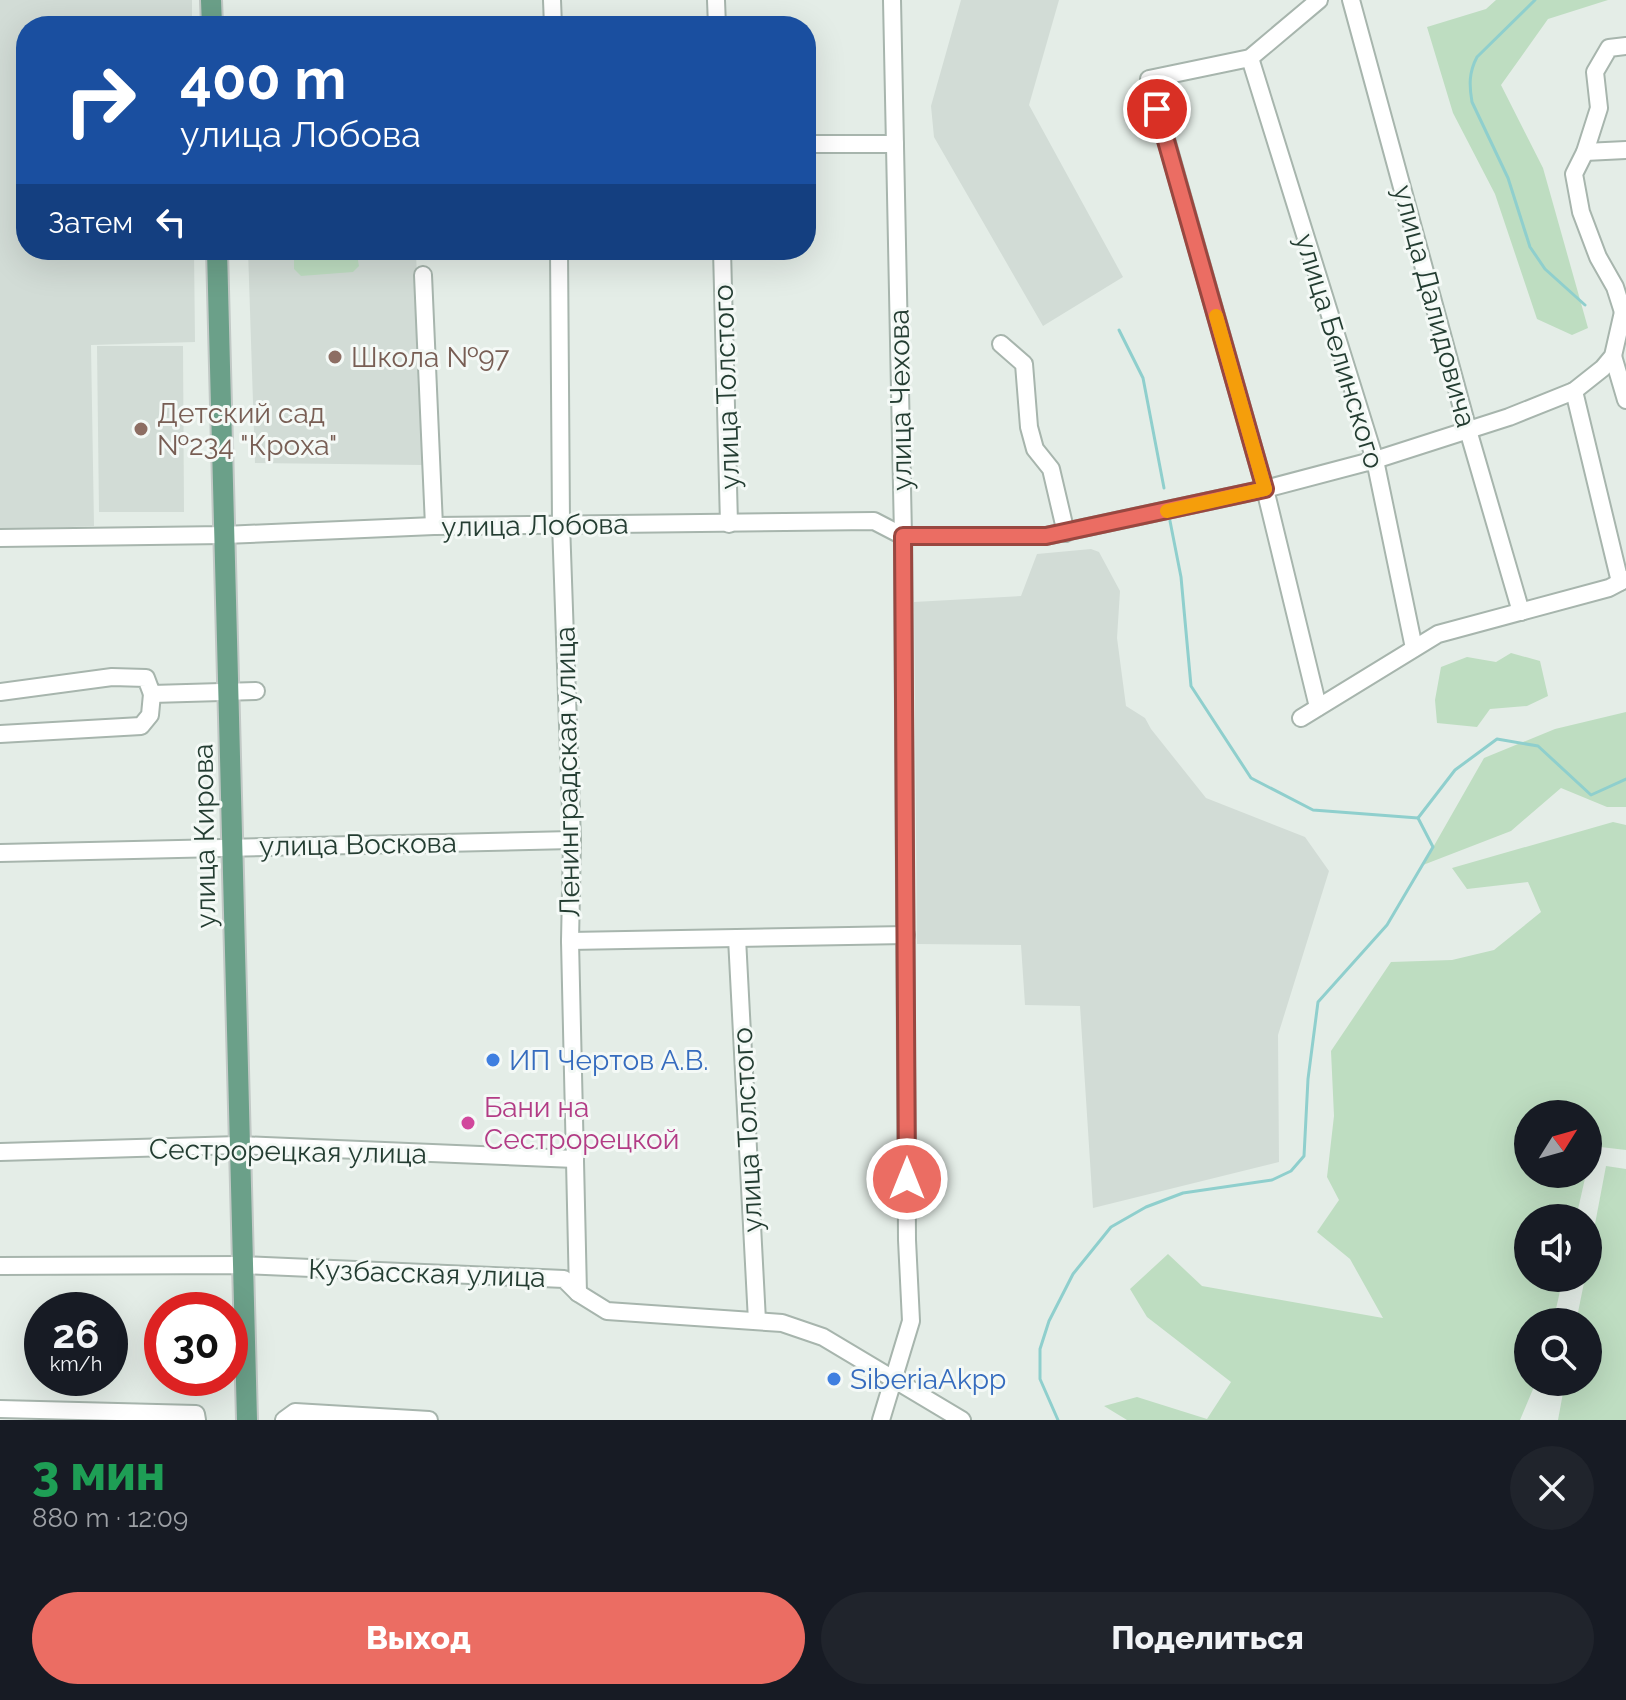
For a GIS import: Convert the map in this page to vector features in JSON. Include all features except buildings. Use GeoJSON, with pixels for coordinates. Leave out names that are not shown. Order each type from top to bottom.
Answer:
{"type":"FeatureCollection","features":[{"type":"Feature","properties":{"kind":"main road","name":"улица Кирова"},"geometry":{"type":"LineString","coordinates":[[217,260],[247,1420]]}},
{"type":"Feature","properties":{"kind":"street","name":"улица Чехова"},"geometry":{"type":"LineString","coordinates":[[881,1420],[911,1321],[907,1240],[903,536],[892,0]]}},
{"type":"Feature","properties":{"kind":"street"},"geometry":{"type":"LineString","coordinates":[[1318,707],[1265,489],[1149,79],[1250,58],[1319,0]]}},
{"type":"Feature","properties":{"kind":"street","name":"улица Далидовича"},"geometry":{"type":"LineString","coordinates":[[1351,0],[1521,612]]}},
{"type":"Feature","properties":{"kind":"street"},"geometry":{"type":"LineString","coordinates":[[1626,46],[1609,48],[1595,72],[1599,108],[1585,152],[1574,174],[1581,212],[1598,257],[1624,310],[1613,356],[1626,400]]}},
{"type":"Feature","properties":{"kind":"street","name":"улица Белинского"},"geometry":{"type":"LineString","coordinates":[[1250,58],[1375,460],[1414,648]]}},
{"type":"Feature","properties":{"kind":"street"},"geometry":{"type":"LineString","coordinates":[[816,144],[895,144]]}},
{"type":"Feature","properties":{"kind":"street"},"geometry":{"type":"LineString","coordinates":[[1585,152],[1626,150]]}},
{"type":"Feature","properties":{"kind":"street","name":"Ленинградская улица"},"geometry":{"type":"LineString","coordinates":[[559,260],[561,523],[572,840],[570,941],[578,1293]]}},
{"type":"Feature","properties":{"kind":"street","name":"улица Толстого"},"geometry":{"type":"LineString","coordinates":[[722,260],[729,524]]}},
{"type":"Feature","properties":{"kind":"street"},"geometry":{"type":"LineString","coordinates":[[423,275],[434,526]]}},
{"type":"Feature","properties":{"kind":"street"},"geometry":{"type":"LineString","coordinates":[[1001,344],[1024,364],[1029,427],[1035,449],[1051,469],[1066,533]]}},
{"type":"Feature","properties":{"kind":"street","name":"улица Лобова"},"geometry":{"type":"LineString","coordinates":[[0,538],[224,535],[561,523],[874,521],[903,536],[1046,536],[1265,489],[1375,460],[1509,417],[1574,391],[1613,356]]}},
{"type":"Feature","properties":{"kind":"street"},"geometry":{"type":"LineString","coordinates":[[1301,718],[1438,634],[1609,588],[1623,580],[1574,391]]}},
{"type":"Feature","properties":{"kind":"street"},"geometry":{"type":"LineString","coordinates":[[0,692],[112,677],[146,678],[152,694],[150,715],[141,726],[0,734]]}},
{"type":"Feature","properties":{"kind":"street"},"geometry":{"type":"LineString","coordinates":[[152,694],[256,691]]}},
{"type":"Feature","properties":{"kind":"street","name":"улица Воскова"},"geometry":{"type":"LineString","coordinates":[[0,853],[572,840]]}},
{"type":"Feature","properties":{"kind":"street"},"geometry":{"type":"LineString","coordinates":[[570,941],[906,935]]}},
{"type":"Feature","properties":{"kind":"street","name":"улица Толстого"},"geometry":{"type":"LineString","coordinates":[[737,938],[757,1321]]}},
{"type":"Feature","properties":{"kind":"street","name":"Сестрорецкая улица"},"geometry":{"type":"LineString","coordinates":[[0,1152],[239,1145],[575,1159]]}},
{"type":"Feature","properties":{"kind":"street","name":"Кузбасская улица"},"geometry":{"type":"LineString","coordinates":[[0,1266],[241,1265],[564,1279],[578,1293],[607,1311],[782,1323],[823,1337],[962,1420]]}},
{"type":"Feature","properties":{"kind":"street"},"geometry":{"type":"LineString","coordinates":[[0,1409],[196,1414],[197,1420]]}},
{"type":"Feature","properties":{"kind":"street"},"geometry":{"type":"LineString","coordinates":[[284,1420],[295,1412],[429,1420]]}},
{"type":"Feature","properties":{"kind":"shaded area"},"geometry":{"type":"Polygon","coordinates":[[[0,0],[192,0],[192,16],[16,16],[16,260],[194,260],[195,342],[91,345],[94,526],[0,530],[0,0]]]}},
{"type":"Feature","properties":{"kind":"shaded area"},"geometry":{"type":"Polygon","coordinates":[[[961,0],[1059,0],[1029,105],[1123,277],[1043,326],[934,137],[931,106],[961,0]]]}},
{"type":"Feature","properties":{"kind":"shaded area","name":"Школа №97"},"geometry":{"type":"Polygon","coordinates":[[[248,260],[416,260],[423,465],[255,463],[248,260]]]}},
{"type":"Feature","properties":{"kind":"shaded area","name":"Детский сад №234 \"Кроха\""},"geometry":{"type":"Polygon","coordinates":[[[97,346],[183,346],[184,512],[99,512],[97,346]]]}},
{"type":"Feature","properties":{"kind":"shaded area"},"geometry":{"type":"Polygon","coordinates":[[[1091,549],[1099,552],[1120,591],[1117,638],[1126,706],[1145,718],[1206,798],[1305,837],[1329,871],[1278,1035],[1279,1162],[1093,1208],[1080,1006],[1025,1005],[1021,945],[917,944],[914,602],[1021,596],[1037,554],[1091,549]]]}},
{"type":"Feature","properties":{"kind":"green space"},"geometry":{"type":"Polygon","coordinates":[[[1496,0],[1608,0],[1548,19],[1501,85],[1543,168],[1588,328],[1572,335],[1537,319],[1495,194],[1453,113],[1427,27],[1486,9],[1496,0]]]}},
{"type":"Feature","properties":{"kind":"green space"},"geometry":{"type":"Polygon","coordinates":[[[294,260],[358,260],[359,266],[353,272],[301,276],[294,269],[294,260]]]}},
{"type":"Feature","properties":{"kind":"green space"},"geometry":{"type":"Polygon","coordinates":[[[1511,653],[1540,661],[1548,696],[1527,706],[1490,709],[1477,727],[1437,723],[1435,700],[1441,667],[1467,657],[1496,662],[1511,653]]]}},
{"type":"Feature","properties":{"kind":"green space"},"geometry":{"type":"Polygon","coordinates":[[[1626,712],[1626,807],[1607,807],[1561,788],[1511,831],[1423,865],[1484,758],[1555,729],[1626,712]]]}},
{"type":"Feature","properties":{"kind":"green space"},"geometry":{"type":"Polygon","coordinates":[[[1613,822],[1626,825],[1626,1150],[1602,1147],[1602,1100],[1514,1100],[1514,1188],[1583,1188],[1579,1204],[1514,1204],[1514,1292],[1560,1292],[1556,1308],[1514,1308],[1514,1396],[1530,1396],[1520,1420],[1127,1420],[1104,1406],[1137,1397],[1207,1419],[1231,1382],[1147,1317],[1130,1289],[1168,1254],[1202,1286],[1383,1318],[1350,1259],[1317,1232],[1339,1200],[1327,1177],[1334,1116],[1331,1051],[1391,962],[1452,960],[1494,950],[1541,912],[1528,882],[1467,889],[1452,868],[1613,822]]]}},
{"type":"Feature","properties":{"kind":"green space"},"geometry":{"type":"Polygon","coordinates":[[[1606,1166],[1626,1169],[1626,1420],[1558,1420],[1562,1396],[1602,1396],[1602,1308],[1579,1308],[1582,1292],[1602,1292],[1602,1204],[1599,1204],[1606,1166]]]}},
{"type":"Feature","properties":{"kind":"waterway"},"geometry":{"type":"LineString","coordinates":[[1535,0],[1477,57],[1472,68],[1470,90],[1472,102],[1508,178],[1530,247],[1545,269],[1585,305]]}},
{"type":"Feature","properties":{"kind":"waterway"},"geometry":{"type":"LineString","coordinates":[[1119,330],[1143,378],[1164,488]]}},
{"type":"Feature","properties":{"kind":"waterway"},"geometry":{"type":"LineString","coordinates":[[1170,521],[1181,577],[1191,686],[1251,778],[1313,810],[1418,818]]}},
{"type":"Feature","properties":{"kind":"waterway"},"geometry":{"type":"LineString","coordinates":[[1058,1420],[1040,1379],[1040,1349],[1049,1321],[1073,1274],[1111,1227],[1146,1207],[1183,1193],[1272,1180],[1291,1171],[1304,1156],[1308,1079],[1318,1002],[1387,925],[1433,847],[1418,818],[1455,770],[1497,739],[1538,746],[1591,795],[1626,779]]}},
{"type":"Feature","properties":{"kind":"slow traffic"},"geometry":{"type":"LineString","coordinates":[[1167,511],[1265,489],[1216,316]]}},
{"type":"Feature","properties":{"kind":"place","name":"Школа №97"},"geometry":{"type":"Point","coordinates":[335,357]}},
{"type":"Feature","properties":{"kind":"place","name":"Детский сад №234 \"Кроха\""},"geometry":{"type":"Point","coordinates":[141,429]}},
{"type":"Feature","properties":{"kind":"place","name":"ИП Чертов А.В."},"geometry":{"type":"Point","coordinates":[493,1060]}},
{"type":"Feature","properties":{"kind":"place","name":"Бани на Сестрорецкой"},"geometry":{"type":"Point","coordinates":[468,1123]}},
{"type":"Feature","properties":{"kind":"place","name":"SiberiaAkpp"},"geometry":{"type":"Point","coordinates":[834,1379]}},
{"type":"Feature","properties":{"kind":"route"},"geometry":{"type":"LineString","coordinates":[[907,1179],[903,536],[1046,536],[1265,489],[1157,109]]}}]}
